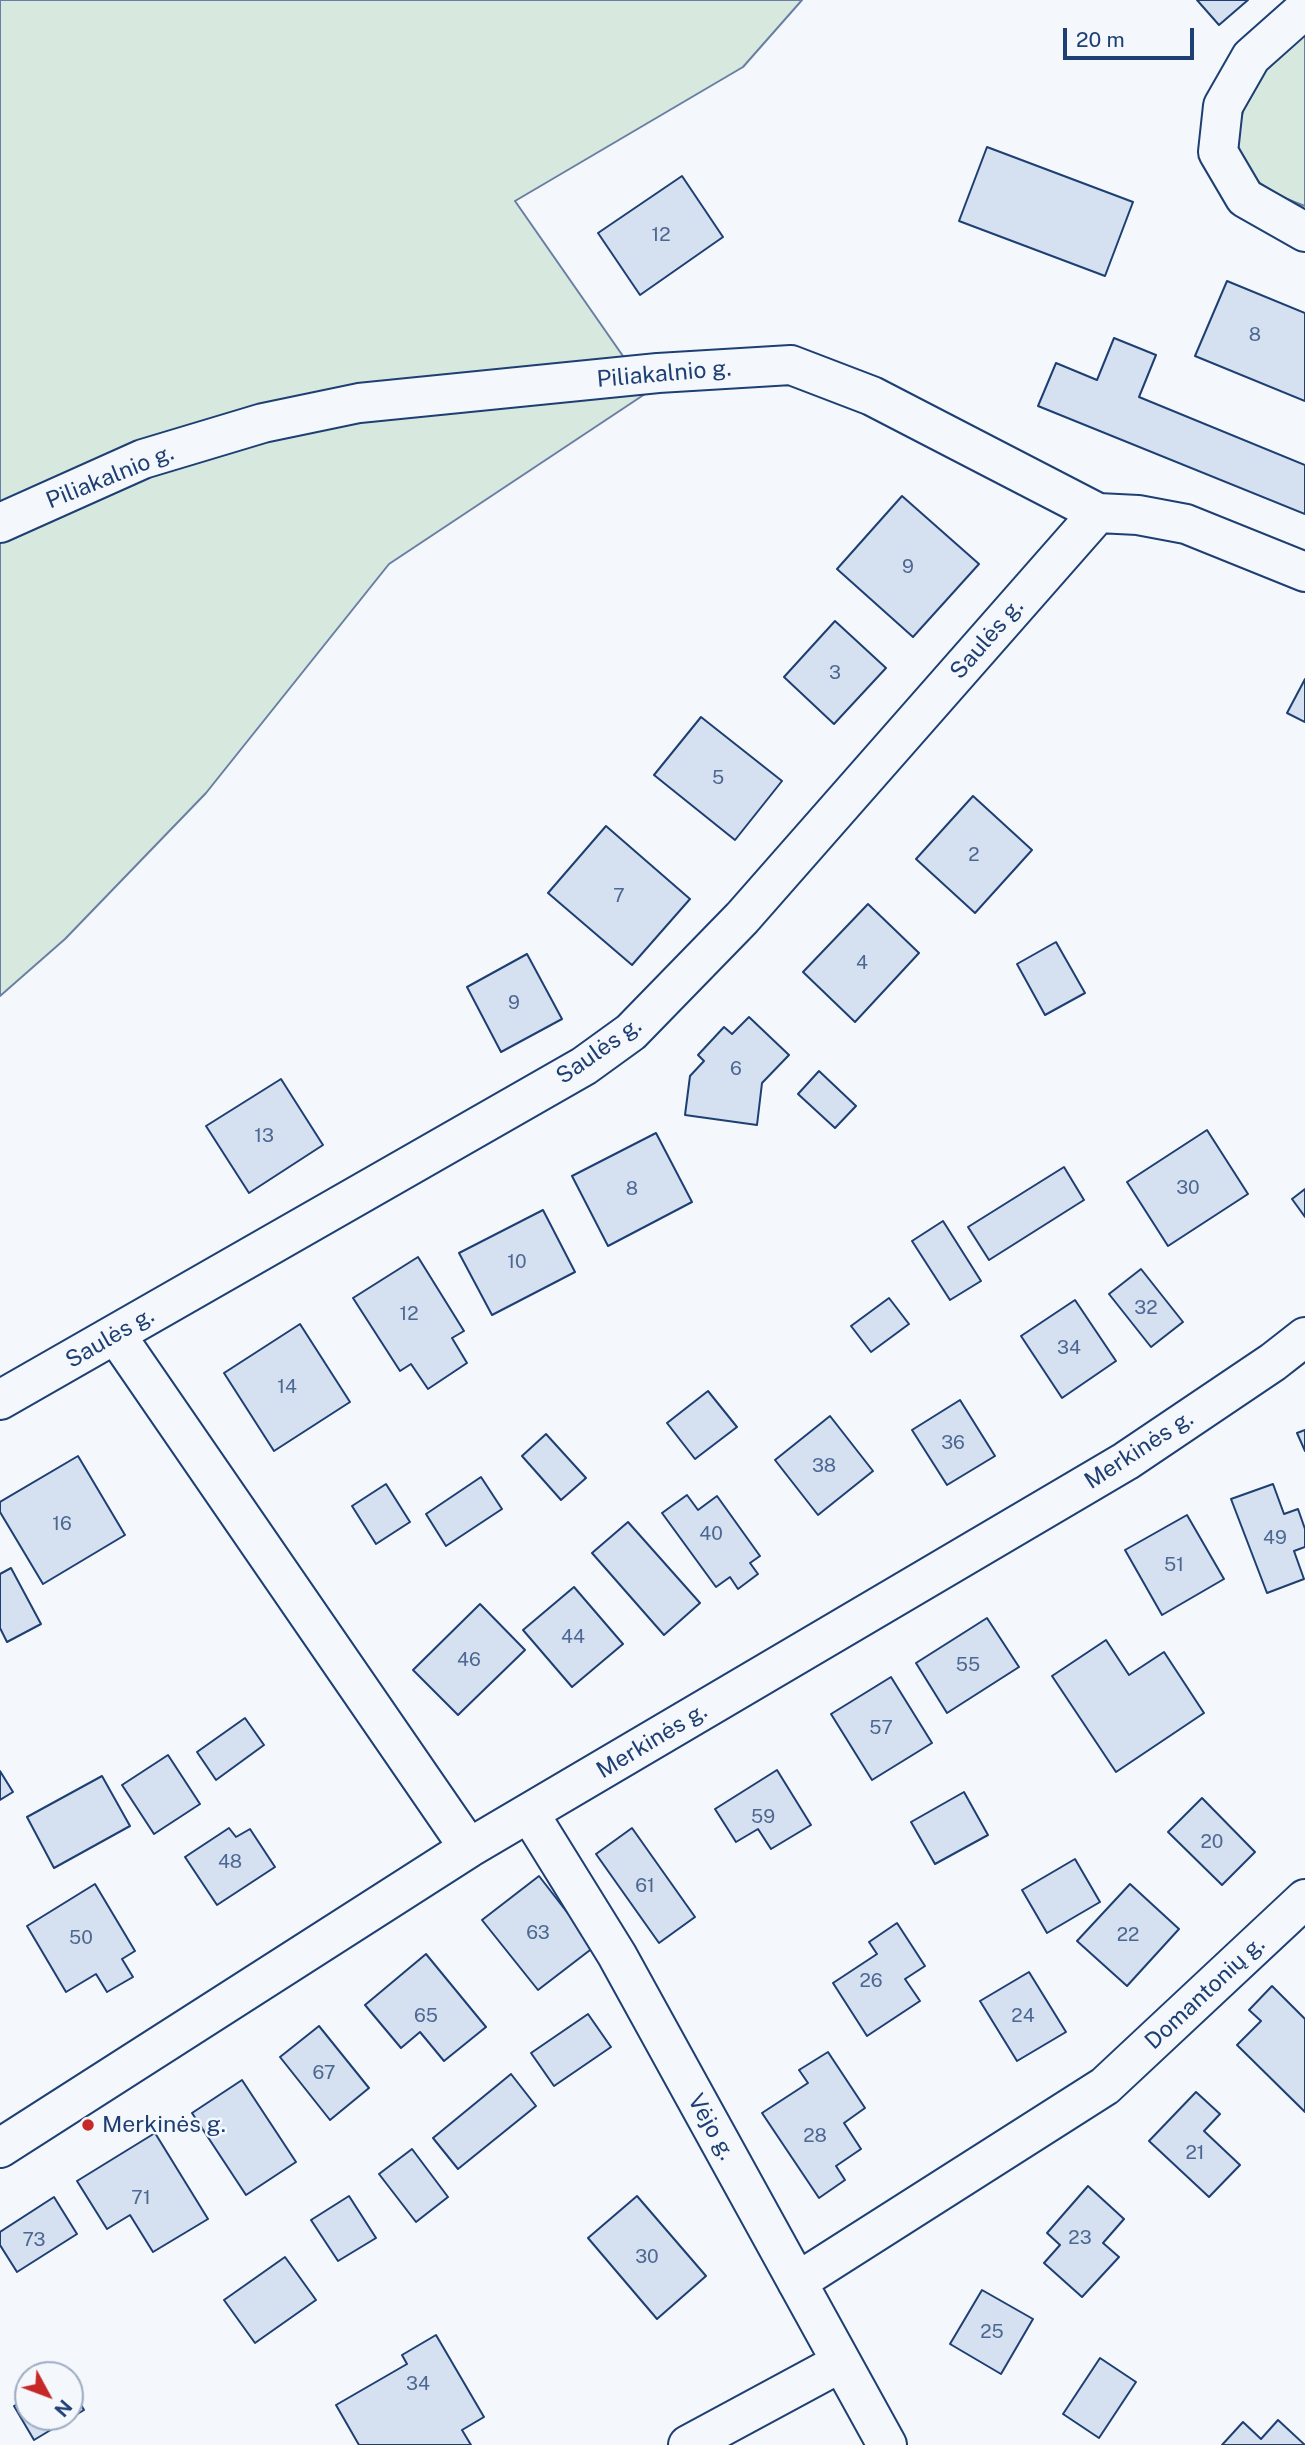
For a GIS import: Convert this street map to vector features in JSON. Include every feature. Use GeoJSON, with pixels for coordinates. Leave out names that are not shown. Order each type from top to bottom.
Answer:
{"type":"FeatureCollection","features":[{"type":"Feature","properties":{"kind":"street"},"geometry":{"type":"LineString","coordinates":[[1305,9],[1251,57],[1223,106],[1217,152],[1245,198],[1305,232]]}},
{"type":"Feature","properties":{"kind":"street","name":"Piliakalnio g."},"geometry":{"type":"LineString","coordinates":[[0,523],[143,459],[263,423],[359,403],[659,373],[791,365],[872,396],[1098,513],[1138,515],[1186,524],[1305,572]]}},
{"type":"Feature","properties":{"kind":"street","name":"Saulės g."},"geometry":{"type":"LineString","coordinates":[[0,1400],[584,1066],[631,1032],[742,918],[1098,513]]}},
{"type":"Feature","properties":{"kind":"street"},"geometry":{"type":"LineString","coordinates":[[116,1335],[469,1849]]}},
{"type":"Feature","properties":{"kind":"street","name":"Merkinės g."},"geometry":{"type":"LineString","coordinates":[[0,2148],[469,1849],[1126,1461],[1273,1362],[1305,1337]]}},
{"type":"Feature","properties":{"kind":"street","name":"Vėjo g."},"geometry":{"type":"LineString","coordinates":[[529,1814],[617,1955],[887,2445]]}},
{"type":"Feature","properties":{"kind":"street","name":"Domantonių g."},"geometry":{"type":"LineString","coordinates":[[797,2283],[1105,2086],[1305,1899]]}},
{"type":"Feature","properties":{"kind":"street"},"geometry":{"type":"LineString","coordinates":[[688,2445],[840,2363]]}},
{"type":"Feature","properties":{"kind":"shaded area"},"geometry":{"type":"Polygon","coordinates":[[[0,0],[802,0],[743,67],[515,201],[648,392],[389,564],[206,793],[65,939],[0,996],[0,0]]]}},
{"type":"Feature","properties":{"kind":"shaded area"},"geometry":{"type":"Polygon","coordinates":[[[1305,33],[1305,206],[1282,197],[1249,176],[1236,140],[1250,83],[1305,33]]]}},
{"type":"Feature","properties":{"kind":"building"},"geometry":{"type":"Polygon","coordinates":[[[1197,0],[1248,0],[1219,25],[1197,0]]]}},
{"type":"Feature","properties":{"kind":"building"},"geometry":{"type":"Polygon","coordinates":[[[987,147],[1133,202],[1105,276],[959,221],[987,147]]]}},
{"type":"Feature","properties":{"kind":"building"},"geometry":{"type":"Polygon","coordinates":[[[682,176],[723,237],[640,295],[598,233],[682,176]]]}},
{"type":"Feature","properties":{"kind":"building"},"geometry":{"type":"Polygon","coordinates":[[[1227,281],[1305,313],[1305,401],[1195,356],[1227,281]]]}},
{"type":"Feature","properties":{"kind":"building"},"geometry":{"type":"Polygon","coordinates":[[[1114,338],[1156,355],[1139,397],[1305,465],[1305,514],[1038,406],[1056,363],[1097,380],[1114,338]]]}},
{"type":"Feature","properties":{"kind":"building"},"geometry":{"type":"Polygon","coordinates":[[[902,496],[979,564],[913,637],[837,569],[902,496]]]}},
{"type":"Feature","properties":{"kind":"building"},"geometry":{"type":"Polygon","coordinates":[[[835,621],[886,668],[834,724],[784,677],[835,621]]]}},
{"type":"Feature","properties":{"kind":"building"},"geometry":{"type":"Polygon","coordinates":[[[1305,679],[1305,722],[1287,713],[1305,679]]]}},
{"type":"Feature","properties":{"kind":"building"},"geometry":{"type":"Polygon","coordinates":[[[701,717],[782,781],[735,840],[654,775],[701,717]]]}},
{"type":"Feature","properties":{"kind":"building"},"geometry":{"type":"Polygon","coordinates":[[[973,796],[1032,850],[975,913],[916,859],[973,796]]]}},
{"type":"Feature","properties":{"kind":"building"},"geometry":{"type":"Polygon","coordinates":[[[606,826],[690,899],[632,965],[548,893],[606,826]]]}},
{"type":"Feature","properties":{"kind":"building"},"geometry":{"type":"Polygon","coordinates":[[[868,904],[919,953],[855,1022],[803,972],[868,904]]]}},
{"type":"Feature","properties":{"kind":"building"},"geometry":{"type":"Polygon","coordinates":[[[1056,942],[1085,993],[1045,1015],[1017,964],[1056,942]]]}},
{"type":"Feature","properties":{"kind":"building"},"geometry":{"type":"Polygon","coordinates":[[[527,954],[562,1019],[501,1052],[467,987],[527,954]]]}},
{"type":"Feature","properties":{"kind":"building"},"geometry":{"type":"Polygon","coordinates":[[[749,1017],[789,1055],[762,1083],[757,1125],[685,1115],[690,1076],[704,1061],[698,1055],[724,1027],[732,1034],[749,1017]]]}},
{"type":"Feature","properties":{"kind":"building"},"geometry":{"type":"Polygon","coordinates":[[[819,1071],[856,1106],[835,1128],[798,1094],[819,1071]]]}},
{"type":"Feature","properties":{"kind":"building"},"geometry":{"type":"Polygon","coordinates":[[[281,1079],[323,1145],[249,1193],[206,1126],[281,1079]]]}},
{"type":"Feature","properties":{"kind":"building"},"geometry":{"type":"Polygon","coordinates":[[[1207,1130],[1248,1194],[1168,1246],[1127,1182],[1207,1130]]]}},
{"type":"Feature","properties":{"kind":"building"},"geometry":{"type":"Polygon","coordinates":[[[656,1133],[692,1202],[608,1246],[572,1176],[656,1133]]]}},
{"type":"Feature","properties":{"kind":"building"},"geometry":{"type":"Polygon","coordinates":[[[1064,1167],[1084,1200],[989,1260],[968,1227],[1064,1167]]]}},
{"type":"Feature","properties":{"kind":"building"},"geometry":{"type":"Polygon","coordinates":[[[1305,1189],[1305,1217],[1292,1199],[1305,1189]]]}},
{"type":"Feature","properties":{"kind":"building"},"geometry":{"type":"Polygon","coordinates":[[[543,1210],[575,1272],[492,1315],[459,1253],[543,1210]]]}},
{"type":"Feature","properties":{"kind":"building"},"geometry":{"type":"Polygon","coordinates":[[[943,1221],[981,1281],[950,1300],[912,1241],[943,1221]]]}},
{"type":"Feature","properties":{"kind":"building"},"geometry":{"type":"Polygon","coordinates":[[[418,1257],[464,1331],[452,1338],[467,1363],[428,1389],[411,1364],[400,1371],[353,1298],[418,1257]]]}},
{"type":"Feature","properties":{"kind":"building"},"geometry":{"type":"Polygon","coordinates":[[[1141,1269],[1183,1322],[1151,1347],[1109,1294],[1141,1269]]]}},
{"type":"Feature","properties":{"kind":"building"},"geometry":{"type":"Polygon","coordinates":[[[889,1298],[909,1324],[871,1352],[851,1326],[889,1298]]]}},
{"type":"Feature","properties":{"kind":"building"},"geometry":{"type":"Polygon","coordinates":[[[1075,1300],[1116,1361],[1062,1398],[1021,1336],[1075,1300]]]}},
{"type":"Feature","properties":{"kind":"building"},"geometry":{"type":"Polygon","coordinates":[[[300,1324],[350,1402],[274,1451],[224,1373],[300,1324]]]}},
{"type":"Feature","properties":{"kind":"building"},"geometry":{"type":"Polygon","coordinates":[[[708,1391],[737,1427],[695,1459],[667,1423],[708,1391]]]}},
{"type":"Feature","properties":{"kind":"building"},"geometry":{"type":"Polygon","coordinates":[[[960,1400],[995,1456],[947,1485],[912,1430],[960,1400]]]}},
{"type":"Feature","properties":{"kind":"building"},"geometry":{"type":"Polygon","coordinates":[[[830,1416],[873,1471],[818,1515],[775,1460],[830,1416]]]}},
{"type":"Feature","properties":{"kind":"building"},"geometry":{"type":"Polygon","coordinates":[[[1305,1430],[1305,1451],[1297,1433],[1305,1430]]]}},
{"type":"Feature","properties":{"kind":"building"},"geometry":{"type":"Polygon","coordinates":[[[546,1434],[586,1478],[561,1500],[522,1456],[546,1434]]]}},
{"type":"Feature","properties":{"kind":"building"},"geometry":{"type":"Polygon","coordinates":[[[78,1456],[125,1535],[43,1584],[0,1512],[0,1502],[78,1456]]]}},
{"type":"Feature","properties":{"kind":"building"},"geometry":{"type":"Polygon","coordinates":[[[481,1477],[502,1509],[446,1546],[426,1514],[481,1477]]]}},
{"type":"Feature","properties":{"kind":"building"},"geometry":{"type":"Polygon","coordinates":[[[386,1484],[410,1522],[376,1544],[352,1506],[386,1484]]]}},
{"type":"Feature","properties":{"kind":"building"},"geometry":{"type":"Polygon","coordinates":[[[1273,1484],[1284,1514],[1298,1509],[1305,1529],[1305,1547],[1294,1551],[1304,1579],[1267,1593],[1231,1499],[1273,1484]]]}},
{"type":"Feature","properties":{"kind":"building"},"geometry":{"type":"Polygon","coordinates":[[[687,1495],[698,1510],[717,1496],[760,1556],[750,1563],[758,1574],[738,1589],[730,1577],[716,1587],[662,1513],[687,1495]]]}},
{"type":"Feature","properties":{"kind":"building"},"geometry":{"type":"Polygon","coordinates":[[[1187,1515],[1224,1579],[1162,1615],[1125,1550],[1187,1515]]]}},
{"type":"Feature","properties":{"kind":"building"},"geometry":{"type":"Polygon","coordinates":[[[628,1522],[700,1603],[664,1635],[592,1553],[628,1522]]]}},
{"type":"Feature","properties":{"kind":"building"},"geometry":{"type":"Polygon","coordinates":[[[11,1568],[41,1624],[7,1642],[0,1628],[0,1574],[11,1568]]]}},
{"type":"Feature","properties":{"kind":"building"},"geometry":{"type":"Polygon","coordinates":[[[574,1587],[623,1644],[572,1687],[523,1630],[574,1587]]]}},
{"type":"Feature","properties":{"kind":"building"},"geometry":{"type":"Polygon","coordinates":[[[480,1604],[525,1650],[458,1715],[413,1670],[480,1604]]]}},
{"type":"Feature","properties":{"kind":"building"},"geometry":{"type":"Polygon","coordinates":[[[987,1618],[1019,1667],[947,1713],[916,1663],[987,1618]]]}},
{"type":"Feature","properties":{"kind":"building"},"geometry":{"type":"Polygon","coordinates":[[[1106,1640],[1129,1675],[1164,1652],[1204,1713],[1116,1772],[1052,1676],[1106,1640]]]}},
{"type":"Feature","properties":{"kind":"building"},"geometry":{"type":"Polygon","coordinates":[[[891,1677],[932,1743],[872,1780],[831,1714],[891,1677]]]}},
{"type":"Feature","properties":{"kind":"building"},"geometry":{"type":"Polygon","coordinates":[[[245,1718],[264,1745],[216,1780],[197,1752],[245,1718]]]}},
{"type":"Feature","properties":{"kind":"building"},"geometry":{"type":"Polygon","coordinates":[[[168,1755],[200,1804],[154,1834],[122,1785],[168,1755]]]}},
{"type":"Feature","properties":{"kind":"building"},"geometry":{"type":"Polygon","coordinates":[[[777,1770],[811,1825],[771,1849],[758,1829],[736,1842],[715,1809],[777,1770]]]}},
{"type":"Feature","properties":{"kind":"building"},"geometry":{"type":"Polygon","coordinates":[[[0,1771],[13,1792],[0,1800],[0,1771]]]}},
{"type":"Feature","properties":{"kind":"building"},"geometry":{"type":"Polygon","coordinates":[[[102,1776],[130,1826],[54,1868],[27,1817],[102,1776]]]}},
{"type":"Feature","properties":{"kind":"building"},"geometry":{"type":"Polygon","coordinates":[[[964,1792],[988,1835],[935,1864],[911,1822],[964,1792]]]}},
{"type":"Feature","properties":{"kind":"building"},"geometry":{"type":"Polygon","coordinates":[[[1202,1798],[1255,1852],[1222,1885],[1168,1832],[1202,1798]]]}},
{"type":"Feature","properties":{"kind":"building"},"geometry":{"type":"Polygon","coordinates":[[[229,1828],[236,1837],[250,1829],[275,1867],[217,1905],[185,1857],[229,1828]]]}},
{"type":"Feature","properties":{"kind":"building"},"geometry":{"type":"Polygon","coordinates":[[[632,1828],[695,1917],[659,1943],[596,1854],[632,1828]]]}},
{"type":"Feature","properties":{"kind":"building"},"geometry":{"type":"Polygon","coordinates":[[[1075,1859],[1100,1902],[1047,1933],[1022,1890],[1075,1859]]]}},
{"type":"Feature","properties":{"kind":"building"},"geometry":{"type":"Polygon","coordinates":[[[539,1876],[594,1947],[538,1990],[482,1920],[539,1876]]]}},
{"type":"Feature","properties":{"kind":"building"},"geometry":{"type":"Polygon","coordinates":[[[95,1884],[135,1951],[122,1959],[133,1977],[107,1992],[96,1974],[66,1992],[27,1926],[95,1884]]]}},
{"type":"Feature","properties":{"kind":"building"},"geometry":{"type":"Polygon","coordinates":[[[1130,1884],[1179,1929],[1127,1986],[1077,1941],[1130,1884]]]}},
{"type":"Feature","properties":{"kind":"building"},"geometry":{"type":"Polygon","coordinates":[[[897,1923],[925,1966],[905,1979],[920,2001],[867,2036],[833,1983],[877,1954],[869,1942],[897,1923]]]}},
{"type":"Feature","properties":{"kind":"building"},"geometry":{"type":"Polygon","coordinates":[[[426,1954],[486,2027],[444,2061],[420,2032],[401,2048],[365,2005],[426,1954]]]}},
{"type":"Feature","properties":{"kind":"building"},"geometry":{"type":"Polygon","coordinates":[[[1029,1972],[1066,2032],[1017,2061],[980,2001],[1029,1972]]]}},
{"type":"Feature","properties":{"kind":"building"},"geometry":{"type":"Polygon","coordinates":[[[1272,1986],[1305,2019],[1305,2112],[1237,2045],[1261,2021],[1249,2010],[1272,1986]]]}},
{"type":"Feature","properties":{"kind":"building"},"geometry":{"type":"Polygon","coordinates":[[[588,2014],[611,2047],[554,2086],[531,2053],[588,2014]]]}},
{"type":"Feature","properties":{"kind":"building"},"geometry":{"type":"Polygon","coordinates":[[[319,2026],[369,2088],[330,2120],[280,2057],[319,2026]]]}},
{"type":"Feature","properties":{"kind":"building"},"geometry":{"type":"Polygon","coordinates":[[[828,2052],[865,2108],[844,2123],[861,2149],[836,2166],[845,2180],[819,2198],[762,2113],[808,2083],[799,2070],[828,2052]]]}},
{"type":"Feature","properties":{"kind":"building"},"geometry":{"type":"Polygon","coordinates":[[[511,2074],[536,2106],[458,2169],[433,2138],[511,2074]]]}},
{"type":"Feature","properties":{"kind":"building"},"geometry":{"type":"Polygon","coordinates":[[[242,2080],[296,2162],[246,2195],[192,2113],[242,2080]]]}},
{"type":"Feature","properties":{"kind":"building"},"geometry":{"type":"Polygon","coordinates":[[[1196,2092],[1220,2114],[1204,2131],[1240,2165],[1209,2197],[1149,2141],[1196,2092]]]}},
{"type":"Feature","properties":{"kind":"building"},"geometry":{"type":"Polygon","coordinates":[[[155,2133],[208,2219],[153,2252],[130,2215],[107,2229],[77,2181],[155,2133]]]}},
{"type":"Feature","properties":{"kind":"building"},"geometry":{"type":"Polygon","coordinates":[[[412,2149],[448,2197],[416,2222],[379,2174],[412,2149]]]}},
{"type":"Feature","properties":{"kind":"building"},"geometry":{"type":"Polygon","coordinates":[[[1088,2186],[1124,2219],[1103,2243],[1119,2257],[1082,2297],[1044,2263],[1060,2245],[1047,2233],[1088,2186]]]}},
{"type":"Feature","properties":{"kind":"building"},"geometry":{"type":"Polygon","coordinates":[[[349,2196],[376,2238],[338,2261],[311,2220],[349,2196]]]}},
{"type":"Feature","properties":{"kind":"building"},"geometry":{"type":"Polygon","coordinates":[[[637,2196],[706,2276],[657,2319],[588,2238],[637,2196]]]}},
{"type":"Feature","properties":{"kind":"building"},"geometry":{"type":"Polygon","coordinates":[[[54,2197],[77,2234],[17,2272],[0,2245],[0,2232],[54,2197]]]}},
{"type":"Feature","properties":{"kind":"building"},"geometry":{"type":"Polygon","coordinates":[[[285,2257],[316,2300],[255,2343],[224,2300],[285,2257]]]}},
{"type":"Feature","properties":{"kind":"building"},"geometry":{"type":"Polygon","coordinates":[[[982,2290],[1033,2319],[1001,2374],[950,2344],[982,2290]]]}},
{"type":"Feature","properties":{"kind":"building"},"geometry":{"type":"Polygon","coordinates":[[[436,2335],[484,2417],[462,2430],[471,2445],[359,2445],[336,2405],[407,2364],[402,2355],[436,2335]]]}},
{"type":"Feature","properties":{"kind":"building"},"geometry":{"type":"Polygon","coordinates":[[[1100,2358],[1136,2382],[1099,2438],[1063,2414],[1100,2358]]]}},
{"type":"Feature","properties":{"kind":"building"},"geometry":{"type":"Polygon","coordinates":[[[1278,2420],[1305,2445],[1222,2445],[1243,2422],[1261,2439],[1278,2420]]]}},
{"type":"Feature","properties":{"kind":"building"},"geometry":{"type":"Polygon","coordinates":[[[29,2431],[49,2431],[34,2440],[29,2431]]]}},
{"type":"Feature","properties":{"kind":"place","name":"Merkinės g."},"geometry":{"type":"Point","coordinates":[88,2125]}}]}
